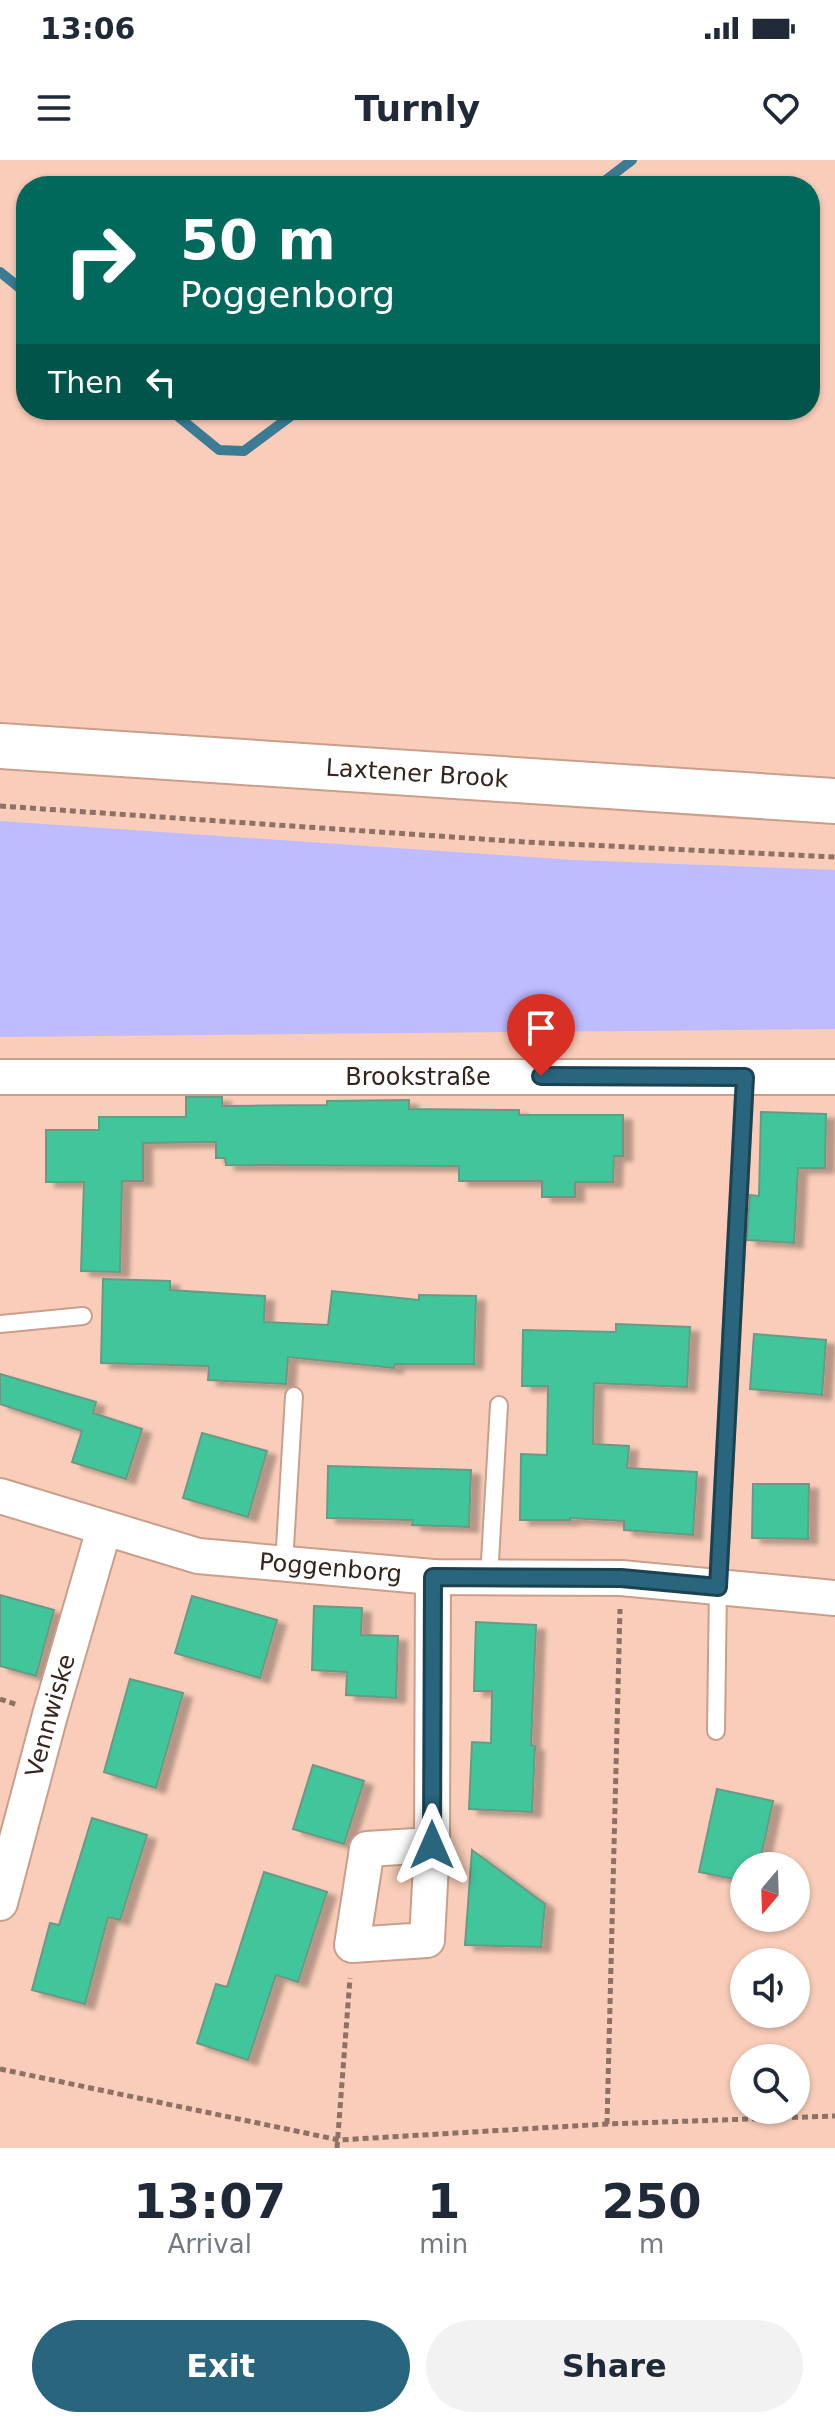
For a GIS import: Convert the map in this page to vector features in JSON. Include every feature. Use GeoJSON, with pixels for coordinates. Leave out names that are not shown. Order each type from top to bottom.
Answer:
{"type":"FeatureCollection","features":[{"type":"Feature","properties":{"kind":"street","name":"Laxtener Brook"},"geometry":{"type":"LineString","coordinates":[[0,746],[835,801]]}},
{"type":"Feature","properties":{"kind":"street","name":"Brookstraße"},"geometry":{"type":"LineString","coordinates":[[0,1077],[835,1077]]}},
{"type":"Feature","properties":{"kind":"street","name":"Poggenborg"},"geometry":{"type":"LineString","coordinates":[[0,1496],[198,1556],[433,1577],[621,1578],[835,1598]]}},
{"type":"Feature","properties":{"kind":"street","name":"Vennwiske"},"geometry":{"type":"LineString","coordinates":[[0,1903],[104,1529]]}},
{"type":"Feature","properties":{"kind":"street"},"geometry":{"type":"LineString","coordinates":[[432,1845],[367,1849],[352,1945],[427,1940],[432,1845],[433,1577]]}},
{"type":"Feature","properties":{"kind":"lane"},"geometry":{"type":"LineString","coordinates":[[716,1731],[718,1587],[745,1077]]}},
{"type":"Feature","properties":{"kind":"lane"},"geometry":{"type":"LineString","coordinates":[[0,1324],[83,1316]]}},
{"type":"Feature","properties":{"kind":"lane"},"geometry":{"type":"LineString","coordinates":[[284,1564],[294,1396]]}},
{"type":"Feature","properties":{"kind":"lane"},"geometry":{"type":"LineString","coordinates":[[489,1578],[499,1405]]}},
{"type":"Feature","properties":{"kind":"path"},"geometry":{"type":"LineString","coordinates":[[0,806],[525,842],[835,857]]}},
{"type":"Feature","properties":{"kind":"path"},"geometry":{"type":"LineString","coordinates":[[607,2124],[621,1578]]}},
{"type":"Feature","properties":{"kind":"path"},"geometry":{"type":"LineString","coordinates":[[337,2148],[352,1945]]}},
{"type":"Feature","properties":{"kind":"path"},"geometry":{"type":"LineString","coordinates":[[0,2069],[339,2140],[607,2124],[835,2116]]}},
{"type":"Feature","properties":{"kind":"shaded area"},"geometry":{"type":"Polygon","coordinates":[[[0,821],[573,860],[835,870],[835,1029],[0,1037],[0,821]]]}},
{"type":"Feature","properties":{"kind":"building"},"geometry":{"type":"Polygon","coordinates":[[[186,1097],[222,1097],[222,1106],[409,1100],[409,1109],[519,1110],[519,1115],[623,1115],[623,1156],[614,1156],[613,1182],[575,1182],[575,1197],[542,1197],[542,1181],[459,1181],[459,1166],[226,1165],[225,1158],[216,1158],[216,1142],[143,1143],[143,1181],[122,1181],[120,1272],[81,1271],[84,1182],[46,1182],[46,1130],[99,1130],[99,1117],[186,1117],[186,1097]]]}},
{"type":"Feature","properties":{"kind":"building"},"geometry":{"type":"Polygon","coordinates":[[[761,1112],[826,1114],[825,1168],[798,1168],[794,1243],[747,1240],[750,1195],[759,1196],[761,1112]]]}},
{"type":"Feature","properties":{"kind":"building"},"geometry":{"type":"Polygon","coordinates":[[[103,1279],[170,1281],[170,1290],[265,1296],[264,1322],[328,1325],[332,1291],[419,1300],[419,1295],[476,1296],[474,1364],[395,1364],[394,1368],[288,1357],[286,1384],[208,1380],[209,1366],[101,1363],[103,1279]]]}},
{"type":"Feature","properties":{"kind":"building"},"geometry":{"type":"Polygon","coordinates":[[[616,1324],[690,1327],[687,1387],[594,1383],[593,1444],[629,1446],[627,1468],[697,1472],[693,1535],[624,1530],[624,1521],[570,1518],[520,1520],[521,1454],[547,1455],[548,1386],[522,1386],[523,1330],[616,1332],[616,1324]]]}},
{"type":"Feature","properties":{"kind":"building"},"geometry":{"type":"Polygon","coordinates":[[[754,1334],[826,1340],[822,1395],[750,1389],[754,1334]]]}},
{"type":"Feature","properties":{"kind":"building"},"geometry":{"type":"Polygon","coordinates":[[[0,1374],[96,1402],[93,1413],[142,1429],[126,1479],[72,1462],[82,1431],[0,1404],[0,1374]]]}},
{"type":"Feature","properties":{"kind":"building"},"geometry":{"type":"Polygon","coordinates":[[[202,1433],[267,1451],[248,1517],[183,1498],[202,1433]]]}},
{"type":"Feature","properties":{"kind":"building"},"geometry":{"type":"Polygon","coordinates":[[[328,1466],[471,1470],[469,1527],[412,1525],[413,1520],[327,1518],[328,1466]]]}},
{"type":"Feature","properties":{"kind":"building"},"geometry":{"type":"Polygon","coordinates":[[[753,1484],[809,1484],[808,1539],[752,1538],[753,1484]]]}},
{"type":"Feature","properties":{"kind":"building"},"geometry":{"type":"Polygon","coordinates":[[[0,1595],[54,1610],[36,1676],[0,1666],[0,1595]]]}},
{"type":"Feature","properties":{"kind":"building"},"geometry":{"type":"Polygon","coordinates":[[[192,1596],[277,1620],[260,1678],[175,1653],[192,1596]]]}},
{"type":"Feature","properties":{"kind":"building"},"geometry":{"type":"Polygon","coordinates":[[[314,1606],[362,1608],[361,1635],[398,1636],[396,1698],[346,1695],[347,1672],[312,1670],[314,1606]]]}},
{"type":"Feature","properties":{"kind":"building"},"geometry":{"type":"Polygon","coordinates":[[[476,1622],[536,1625],[531,1745],[535,1746],[532,1812],[469,1809],[472,1742],[491,1743],[492,1691],[474,1691],[476,1622]]]}},
{"type":"Feature","properties":{"kind":"building"},"geometry":{"type":"Polygon","coordinates":[[[130,1679],[183,1693],[156,1788],[104,1772],[130,1679]]]}},
{"type":"Feature","properties":{"kind":"building"},"geometry":{"type":"Polygon","coordinates":[[[313,1765],[364,1781],[344,1844],[293,1829],[313,1765]]]}},
{"type":"Feature","properties":{"kind":"building"},"geometry":{"type":"Polygon","coordinates":[[[717,1789],[773,1801],[762,1852],[730,1852],[730,1878],[699,1872],[717,1789]]]}},
{"type":"Feature","properties":{"kind":"building"},"geometry":{"type":"Polygon","coordinates":[[[92,1818],[147,1835],[120,1920],[108,1917],[85,2004],[32,1990],[50,1923],[59,1925],[92,1818]]]}},
{"type":"Feature","properties":{"kind":"building"},"geometry":{"type":"Polygon","coordinates":[[[472,1850],[545,1904],[541,1947],[465,1945],[472,1850]]]}},
{"type":"Feature","properties":{"kind":"building"},"geometry":{"type":"Polygon","coordinates":[[[264,1872],[327,1892],[298,1982],[276,1975],[248,2060],[197,2043],[216,1984],[227,1987],[264,1872]]]}},
{"type":"Feature","properties":{"kind":"waterway"},"geometry":{"type":"LineString","coordinates":[[611,176],[632,160]]}},
{"type":"Feature","properties":{"kind":"waterway"},"geometry":{"type":"LineString","coordinates":[[0,272],[16,285]]}},
{"type":"Feature","properties":{"kind":"waterway"},"geometry":{"type":"LineString","coordinates":[[182,420],[219,450],[244,451],[286,420]]}},
{"type":"Feature","properties":{"kind":"route"},"geometry":{"type":"LineString","coordinates":[[432,1845],[433,1577],[621,1578],[718,1587],[745,1077],[541,1076]]}}]}
